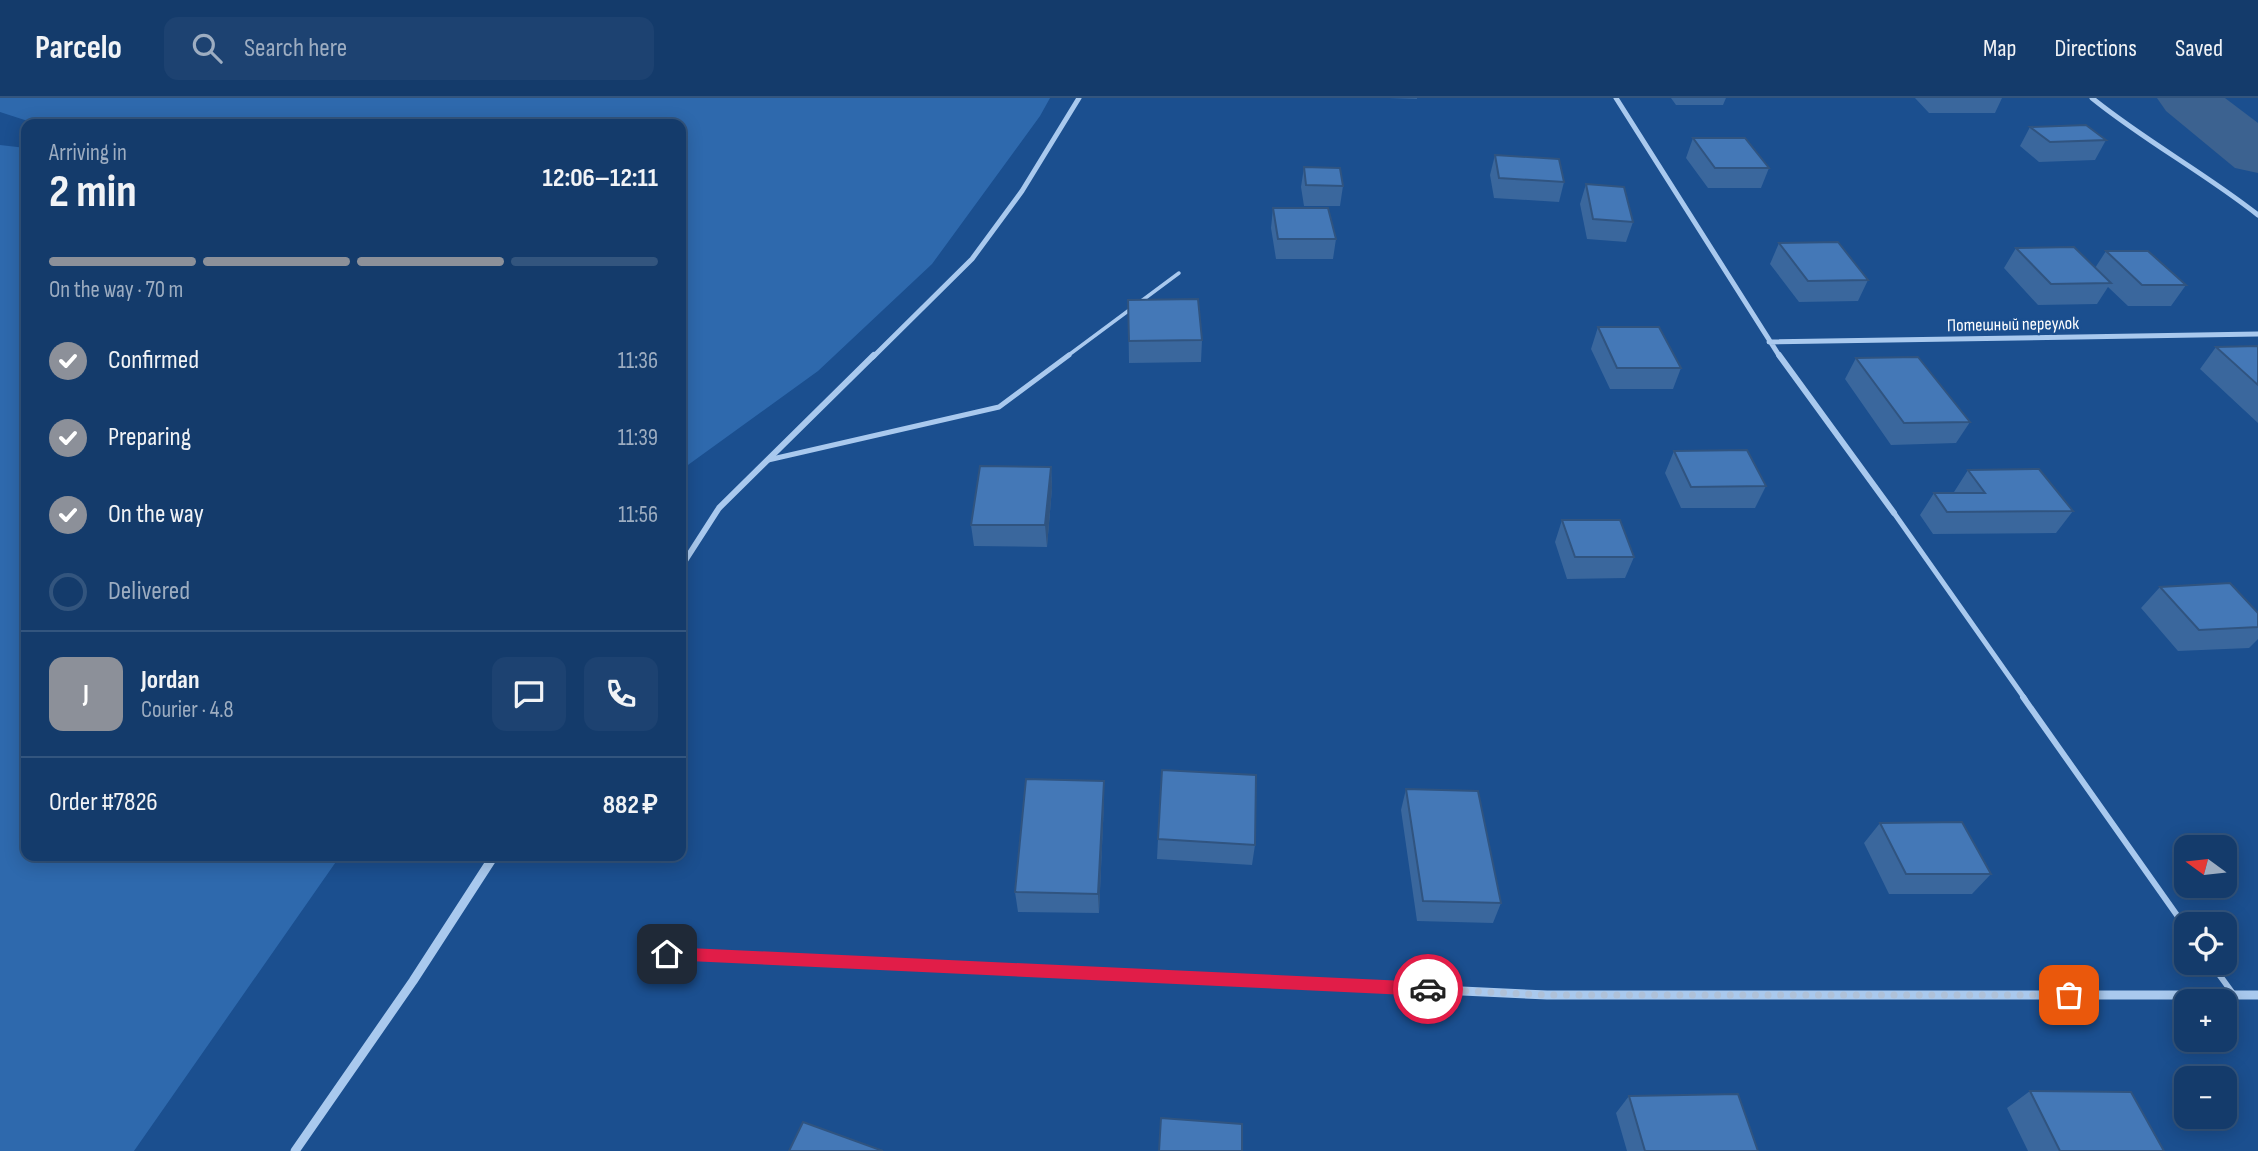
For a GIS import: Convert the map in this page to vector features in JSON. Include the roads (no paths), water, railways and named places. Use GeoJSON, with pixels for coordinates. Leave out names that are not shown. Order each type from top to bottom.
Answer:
{"type":"FeatureCollection","features":[{"type":"Feature","properties":{"kind":"street"},"geometry":{"type":"LineString","coordinates":[[686,560],[719,508],[972,258],[1022,191],[1079,98]]}},
{"type":"Feature","properties":{"kind":"street"},"geometry":{"type":"LineString","coordinates":[[1616,98],[1769,342],[1894,513]]}},
{"type":"Feature","properties":{"kind":"street"},"geometry":{"type":"LineString","coordinates":[[2092,98],[2136,135],[2234,196],[2258,215]]}},
{"type":"Feature","properties":{"kind":"street","name":"Потешный переулок"},"geometry":{"type":"LineString","coordinates":[[1769,342],[2258,334]]}},
{"type":"Feature","properties":{"kind":"street"},"geometry":{"type":"LineString","coordinates":[[295,1151],[413,981],[491,861]]}},
{"type":"Feature","properties":{"kind":"street"},"geometry":{"type":"LineString","coordinates":[[667,954],[1547,995],[2174,995]]}},
{"type":"Feature","properties":{"kind":"street"},"geometry":{"type":"LineString","coordinates":[[2237,995],[2258,995]]}},
{"type":"Feature","properties":{"kind":"lane"},"geometry":{"type":"LineString","coordinates":[[768,460],[999,407],[1179,273]]}},
{"type":"Feature","properties":{"kind":"lane"},"geometry":{"type":"LineString","coordinates":[[1894,513],[2175,912]]}},
{"type":"Feature","properties":{"kind":"waterway"},"geometry":{"type":"LineString","coordinates":[[2187,98],[2258,154]]}}]}
